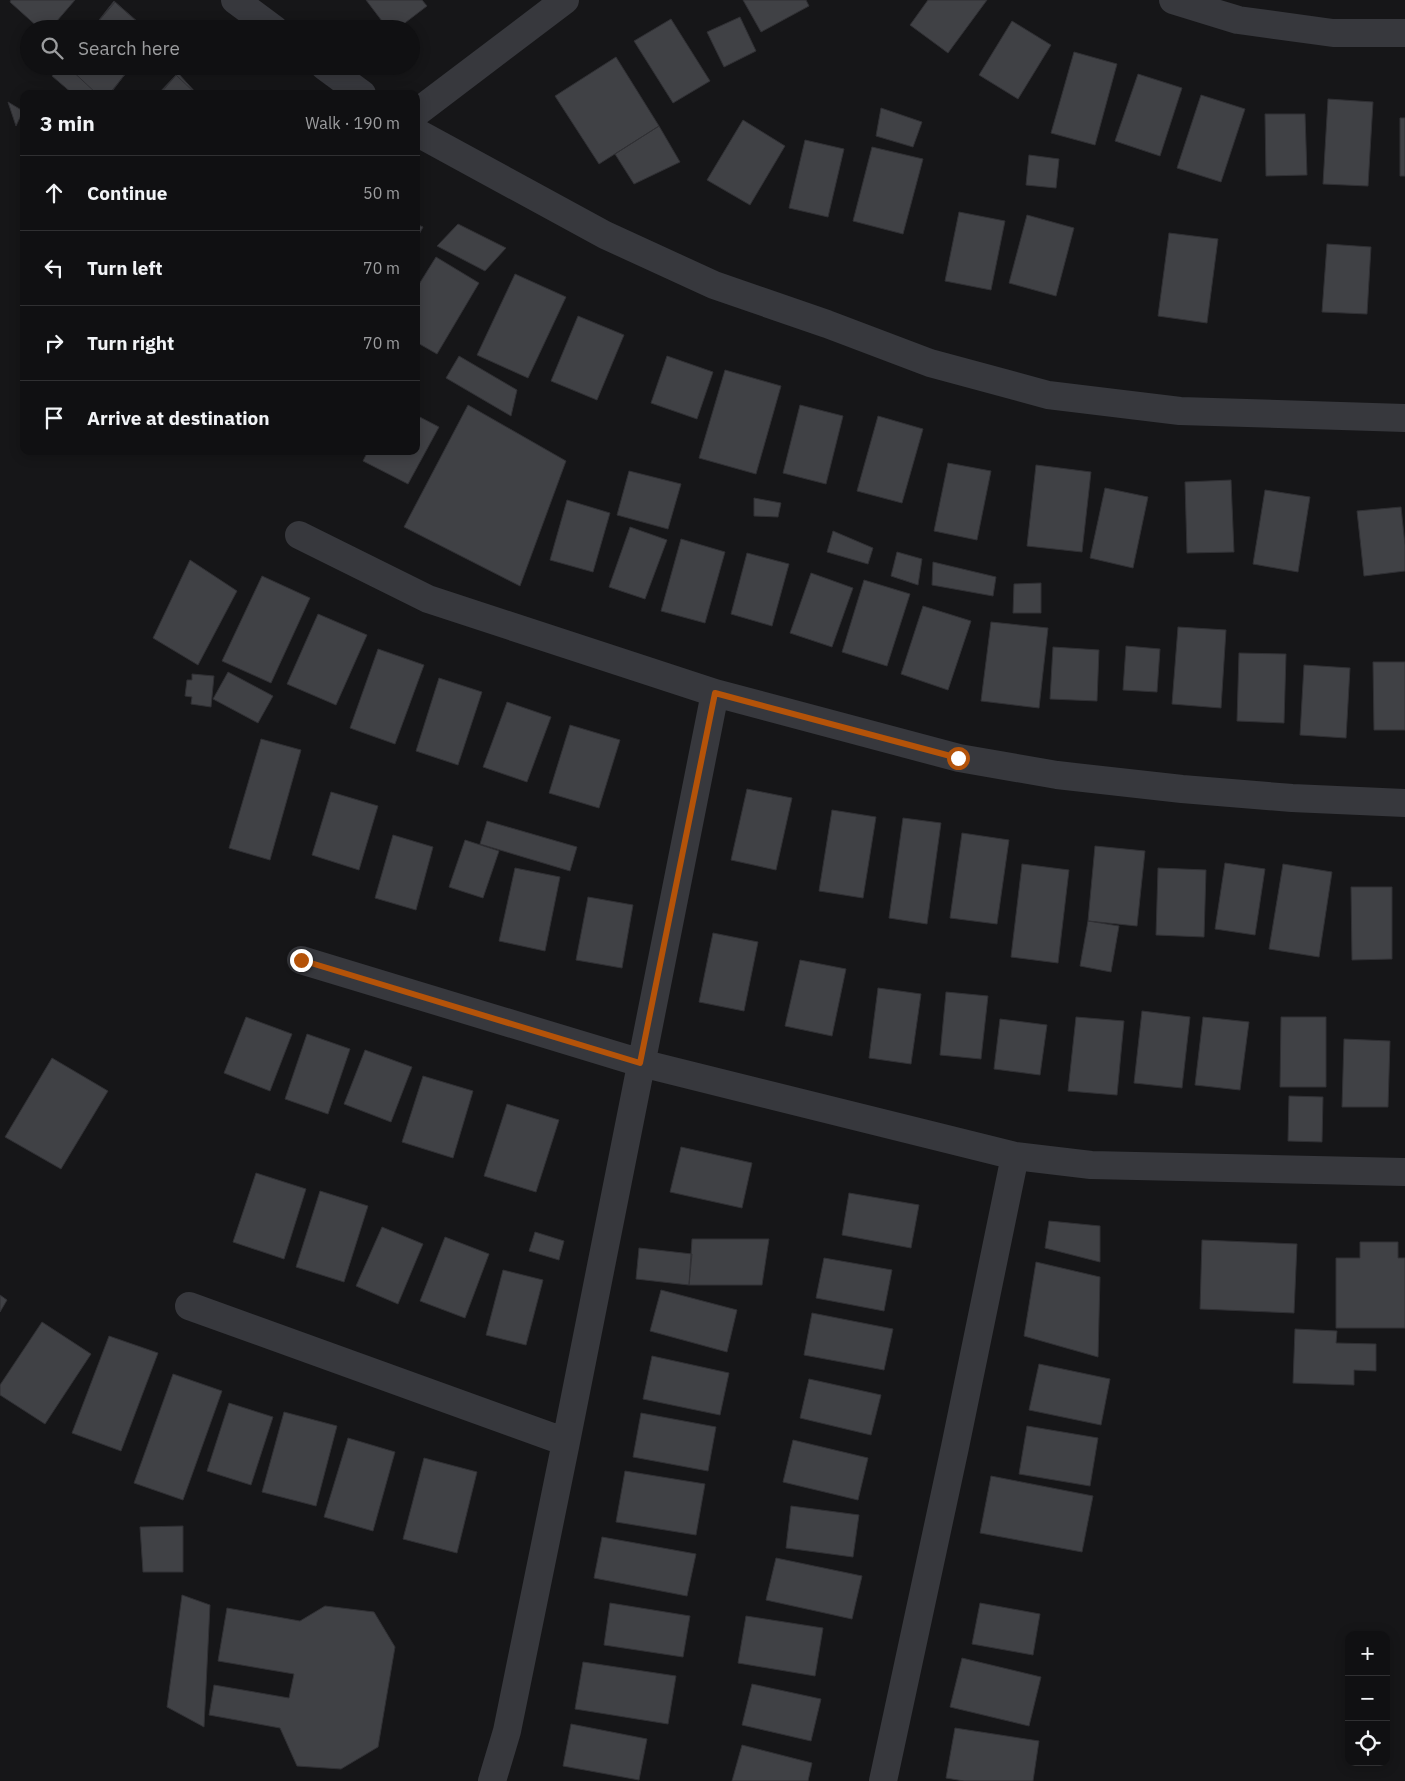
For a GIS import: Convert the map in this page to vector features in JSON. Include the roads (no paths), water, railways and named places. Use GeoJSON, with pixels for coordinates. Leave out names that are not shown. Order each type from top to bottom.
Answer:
{"type":"FeatureCollection","features":[{"type":"Feature","properties":{"kind":"street"},"geometry":{"type":"LineString","coordinates":[[235,0],[262,20]]}},
{"type":"Feature","properties":{"kind":"street"},"geometry":{"type":"LineString","coordinates":[[420,110],[565,0]]}},
{"type":"Feature","properties":{"kind":"street"},"geometry":{"type":"LineString","coordinates":[[1173,0],[1238,20],[1333,33],[1405,33]]}},
{"type":"Feature","properties":{"kind":"street"},"geometry":{"type":"LineString","coordinates":[[336,75],[357,90]]}},
{"type":"Feature","properties":{"kind":"street"},"geometry":{"type":"LineString","coordinates":[[420,134],[605,235],[714,285],[827,324],[930,363],[1048,395],[1180,411],[1405,418]]}},
{"type":"Feature","properties":{"kind":"street"},"geometry":{"type":"LineString","coordinates":[[299,535],[428,599],[715,693],[958,758],[1056,776],[1292,798],[1405,803]]}},
{"type":"Feature","properties":{"kind":"street"},"geometry":{"type":"LineString","coordinates":[[492,1781],[507,1731],[715,693]]}},
{"type":"Feature","properties":{"kind":"street"},"geometry":{"type":"LineString","coordinates":[[301,960],[640,1063],[1015,1156],[1091,1165],[1405,1172]]}},
{"type":"Feature","properties":{"kind":"street"},"geometry":{"type":"LineString","coordinates":[[882,1781],[955,1447],[1015,1156]]}},
{"type":"Feature","properties":{"kind":"street"},"geometry":{"type":"LineString","coordinates":[[189,1306],[566,1442]]}}]}
